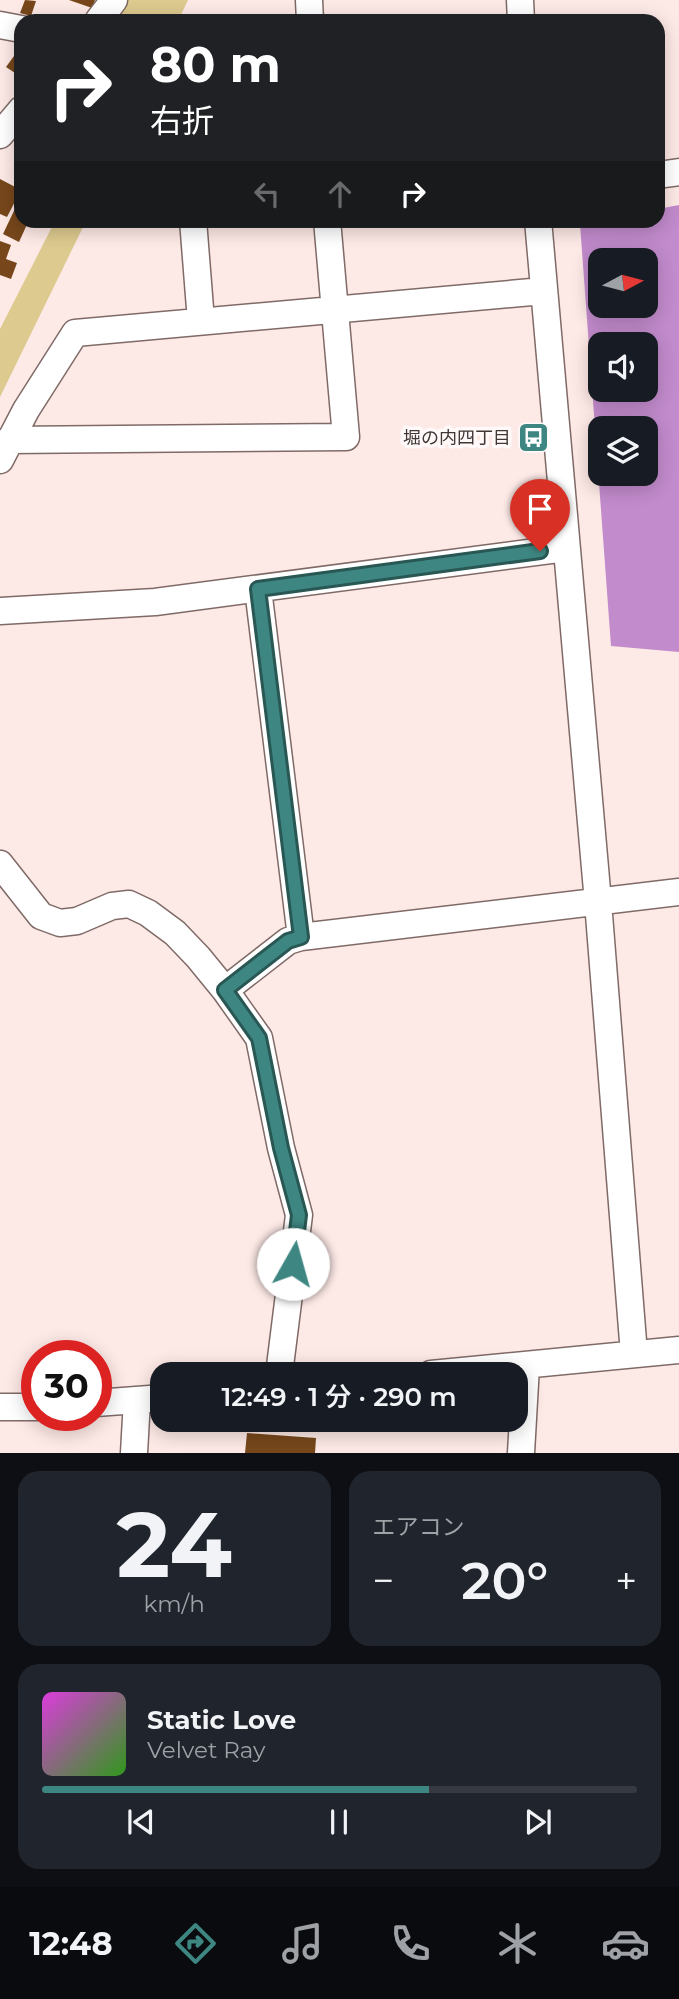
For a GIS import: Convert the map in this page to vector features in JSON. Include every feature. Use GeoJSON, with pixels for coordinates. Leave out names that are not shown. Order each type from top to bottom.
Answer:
{"type":"FeatureCollection","features":[{"type":"Feature","properties":{"kind":"street"},"geometry":{"type":"LineString","coordinates":[[103,14],[114,0]]}},
{"type":"Feature","properties":{"kind":"street"},"geometry":{"type":"LineString","coordinates":[[0,135],[14,118]]}},
{"type":"Feature","properties":{"kind":"street"},"geometry":{"type":"LineString","coordinates":[[194,228],[201,321]]}},
{"type":"Feature","properties":{"kind":"street"},"geometry":{"type":"LineString","coordinates":[[4,450],[346,437],[328,228]]}},
{"type":"Feature","properties":{"kind":"street"},"geometry":{"type":"LineString","coordinates":[[539,228],[598,902],[634,1354]]}},
{"type":"Feature","properties":{"kind":"street"},"geometry":{"type":"LineString","coordinates":[[4,450],[75,332],[544,291]]}},
{"type":"Feature","properties":{"kind":"street"},"geometry":{"type":"LineString","coordinates":[[0,611],[155,602],[566,548]]}},
{"type":"Feature","properties":{"kind":"street"},"geometry":{"type":"LineString","coordinates":[[258,589],[301,937]]}},
{"type":"Feature","properties":{"kind":"street"},"geometry":{"type":"LineString","coordinates":[[0,864],[41,916],[60,923],[77,921],[104,909],[129,904],[148,913],[175,933],[198,957],[259,1038],[281,1148],[299,1215],[281,1362]]}},
{"type":"Feature","properties":{"kind":"street"},"geometry":{"type":"LineString","coordinates":[[225,990],[288,941],[301,937],[679,892]]}},
{"type":"Feature","properties":{"kind":"street"},"geometry":{"type":"LineString","coordinates":[[528,1366],[679,1350]]}},
{"type":"Feature","properties":{"kind":"street"},"geometry":{"type":"LineString","coordinates":[[112,1402],[150,1399],[129,1450]]}},
{"type":"Feature","properties":{"kind":"street"},"geometry":{"type":"LineString","coordinates":[[0,1407],[21,1407]]}},
{"type":"Feature","properties":{"kind":"street"},"geometry":{"type":"LineString","coordinates":[[521,1453],[522,1432]]}},
{"type":"Feature","properties":{"kind":"shaded area"},"geometry":{"type":"Polygon","coordinates":[[[127,0],[188,0],[181,14],[121,14],[127,0]]]}},
{"type":"Feature","properties":{"kind":"shaded area"},"geometry":{"type":"Polygon","coordinates":[[[679,205],[679,652],[611,646],[599,486],[658,486],[658,416],[594,416],[593,402],[658,402],[658,332],[588,333],[580,228],[665,228],[665,208],[679,205]]]}},
{"type":"Feature","properties":{"kind":"shaded area"},"geometry":{"type":"Polygon","coordinates":[[[51,228],[83,228],[0,397],[0,329],[51,228]]]}},
{"type":"Feature","properties":{"kind":"building"},"geometry":{"type":"Polygon","coordinates":[[[25,0],[36,1],[32,14],[20,13],[25,0]]]}},
{"type":"Feature","properties":{"kind":"building"},"geometry":{"type":"Polygon","coordinates":[[[69,0],[95,0],[92,8],[69,0]]]}},
{"type":"Feature","properties":{"kind":"building"},"geometry":{"type":"Polygon","coordinates":[[[14,56],[14,72],[6,67],[14,56]]]}},
{"type":"Feature","properties":{"kind":"building"},"geometry":{"type":"Polygon","coordinates":[[[0,179],[14,186],[14,204],[7,217],[0,214],[0,179]]]}},
{"type":"Feature","properties":{"kind":"building"},"geometry":{"type":"Polygon","coordinates":[[[14,211],[14,228],[25,228],[19,242],[3,234],[14,211]]]}},
{"type":"Feature","properties":{"kind":"building"},"geometry":{"type":"Polygon","coordinates":[[[0,241],[11,245],[6,259],[17,263],[11,279],[0,275],[0,241]]]}},
{"type":"Feature","properties":{"kind":"building"},"geometry":{"type":"Polygon","coordinates":[[[247,1433],[316,1438],[315,1453],[245,1453],[247,1433]]]}},
{"type":"Feature","properties":{"kind":"place","name":"堀の内四丁目"},"geometry":{"type":"Point","coordinates":[534,438]}},
{"type":"Feature","properties":{"kind":"route"},"geometry":{"type":"LineString","coordinates":[[293,1264],[299,1215],[281,1148],[259,1038],[225,990],[288,941],[301,937],[258,589],[540,551]]}}]}
